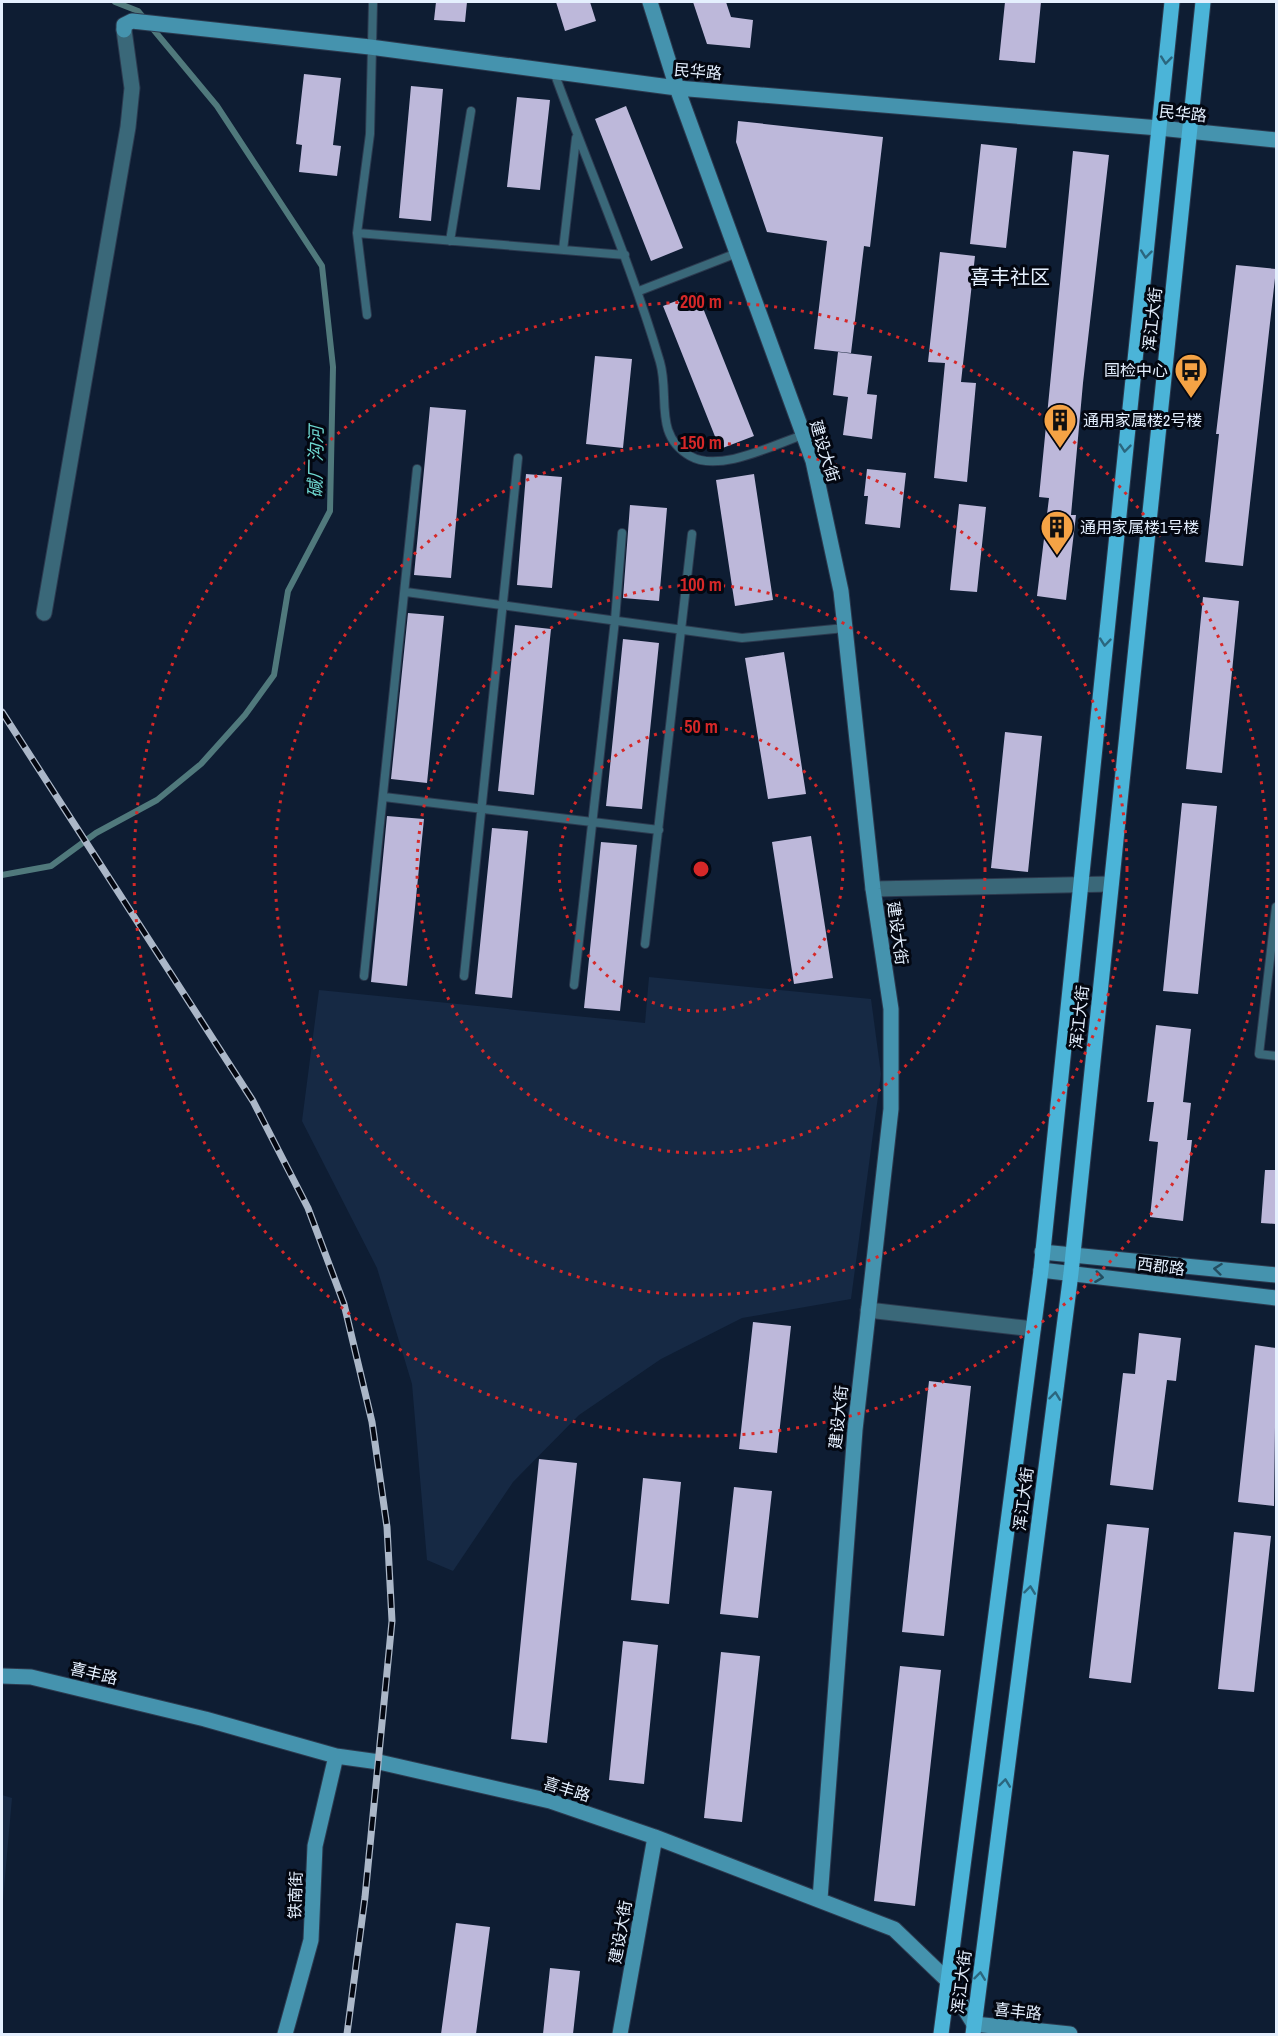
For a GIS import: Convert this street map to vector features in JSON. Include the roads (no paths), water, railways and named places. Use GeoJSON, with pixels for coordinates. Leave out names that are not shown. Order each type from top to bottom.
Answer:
{"type":"FeatureCollection","features":[{"type":"Feature","properties":{"kind":"main road","name":"浑江大街"},"geometry":{"type":"LineString","coordinates":[[941,2034],[946,1979],[1041,1270],[1172,2]]}},
{"type":"Feature","properties":{"kind":"main road","name":"浑江大街"},"geometry":{"type":"LineString","coordinates":[[973,2029],[1071,1273],[1203,2]]}},
{"type":"Feature","properties":{"kind":"street","name":"建设大街"},"geometry":{"type":"LineString","coordinates":[[650,2],[677,88],[813,461],[841,591],[873,889],[891,1010],[891,1110],[855,1430],[820,1899]]}},
{"type":"Feature","properties":{"kind":"street","name":"民华路"},"geometry":{"type":"LineString","coordinates":[[44,614],[128,127],[132,88],[128,26],[166,25],[370,47],[677,88],[1159,128],[1276,140]]}},
{"type":"Feature","properties":{"kind":"street"},"geometry":{"type":"LineString","coordinates":[[873,889],[1111,884]]}},
{"type":"Feature","properties":{"kind":"street","name":"西郡路"},"geometry":{"type":"LineString","coordinates":[[1042,1251],[1276,1275]]}},
{"type":"Feature","properties":{"kind":"street","name":"西郡路"},"geometry":{"type":"LineString","coordinates":[[1041,1270],[1276,1298]]}},
{"type":"Feature","properties":{"kind":"street"},"geometry":{"type":"LineString","coordinates":[[868,1310],[1033,1329]]}},
{"type":"Feature","properties":{"kind":"street","name":"喜丰路"},"geometry":{"type":"LineString","coordinates":[[2,1676],[31,1677],[54,1682],[205,1719],[336,1756],[379,1762],[550,1801],[655,1837],[894,1929],[946,1979],[973,2029],[1070,2034]]}},
{"type":"Feature","properties":{"kind":"street","name":"铁南街"},"geometry":{"type":"LineString","coordinates":[[285,2034],[311,1940],[315,1846],[336,1756]]}},
{"type":"Feature","properties":{"kind":"street","name":"建设大街"},"geometry":{"type":"LineString","coordinates":[[620,2034],[655,1837]]}},
{"type":"Feature","properties":{"kind":"lane"},"geometry":{"type":"LineString","coordinates":[[367,315],[357,233],[369,134],[373,2]]}},
{"type":"Feature","properties":{"kind":"lane"},"geometry":{"type":"LineString","coordinates":[[554,72],[639,291],[662,367],[664,414],[675,445],[692,457],[710,463],[728,460],[803,435]]}},
{"type":"Feature","properties":{"kind":"lane"},"geometry":{"type":"LineString","coordinates":[[450,241],[471,111]]}},
{"type":"Feature","properties":{"kind":"lane"},"geometry":{"type":"LineString","coordinates":[[563,250],[577,135]]}},
{"type":"Feature","properties":{"kind":"lane"},"geometry":{"type":"LineString","coordinates":[[357,233],[625,255]]}},
{"type":"Feature","properties":{"kind":"lane"},"geometry":{"type":"LineString","coordinates":[[639,291],[737,253]]}},
{"type":"Feature","properties":{"kind":"lane"},"geometry":{"type":"LineString","coordinates":[[464,976],[518,458]]}},
{"type":"Feature","properties":{"kind":"lane"},"geometry":{"type":"LineString","coordinates":[[364,976],[406,592],[417,469]]}},
{"type":"Feature","properties":{"kind":"lane"},"geometry":{"type":"LineString","coordinates":[[574,985],[615,620],[622,533]]}},
{"type":"Feature","properties":{"kind":"lane"},"geometry":{"type":"LineString","coordinates":[[645,944],[692,534]]}},
{"type":"Feature","properties":{"kind":"lane"},"geometry":{"type":"LineString","coordinates":[[406,592],[742,638],[845,628]]}},
{"type":"Feature","properties":{"kind":"lane"},"geometry":{"type":"LineString","coordinates":[[384,797],[659,830]]}},
{"type":"Feature","properties":{"kind":"lane"},"geometry":{"type":"LineString","coordinates":[[1276,907],[1259,1054],[1276,1056]]}},
{"type":"Feature","properties":{"kind":"waterway","name":"碱厂沟河"},"geometry":{"type":"LineString","coordinates":[[2,875],[51,866],[96,833],[157,800],[201,764],[245,715],[274,675],[288,591],[330,511],[333,367],[322,266],[217,106],[138,11],[115,2]]}},
{"type":"Feature","properties":{"kind":"railway"},"geometry":{"type":"LineString","coordinates":[[2,712],[253,1101],[308,1208],[344,1304],[372,1422],[387,1527],[392,1621],[365,1897],[347,2034]]}},
{"type":"Feature","properties":{"kind":"place","name":"国检中心"},"geometry":{"type":"Point","coordinates":[1191,399]}},
{"type":"Feature","properties":{"kind":"place","name":"通用家属楼2号楼"},"geometry":{"type":"Point","coordinates":[1060,449]}},
{"type":"Feature","properties":{"kind":"place","name":"通用家属楼1号楼"},"geometry":{"type":"Point","coordinates":[1057,556]}},
{"type":"Feature","properties":{"kind":"district","name":"喜丰社区"},"geometry":{"type":"Point","coordinates":[1010,277]}}]}
